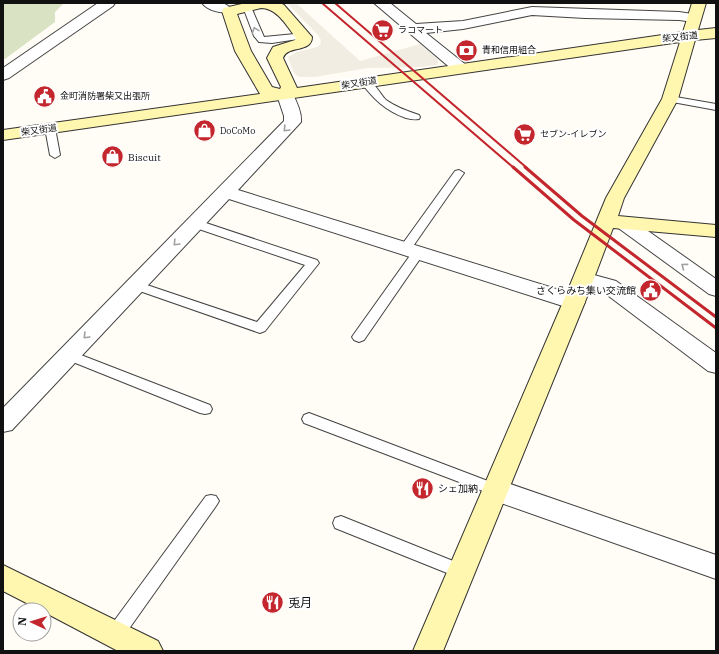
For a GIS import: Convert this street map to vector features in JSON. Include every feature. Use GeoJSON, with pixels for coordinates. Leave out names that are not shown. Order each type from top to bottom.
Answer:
{"type":"FeatureCollection","features":[{"type":"Feature","properties":{"kind":"street"},"geometry":{"type":"LineString","coordinates":[[3,75],[108,3]]}},
{"type":"Feature","properties":{"kind":"street"},"geometry":{"type":"LineString","coordinates":[[209,3],[227,10],[261,4],[276,6],[304,37],[304,41],[299,44],[280,49],[262,51],[241,45]]}},
{"type":"Feature","properties":{"kind":"street"},"geometry":{"type":"LineString","coordinates":[[381,3],[400,11],[414,29],[460,68]]}},
{"type":"Feature","properties":{"kind":"street"},"geometry":{"type":"LineString","coordinates":[[414,29],[463,25],[532,10],[568,8],[585,14],[679,16],[694,19],[670,99],[663,114],[620,187],[615,222],[583,279],[428,651]]}},
{"type":"Feature","properties":{"kind":"street"},"geometry":{"type":"LineString","coordinates":[[227,10],[241,45],[266,91],[285,95]]}},
{"type":"Feature","properties":{"kind":"street","name":"柴又街道"},"geometry":{"type":"LineString","coordinates":[[3,135],[285,95],[460,68],[694,19],[716,33]]}},
{"type":"Feature","properties":{"kind":"street"},"geometry":{"type":"LineString","coordinates":[[3,423],[292,122],[293,116],[285,95],[289,87],[274,58],[280,49]]}},
{"type":"Feature","properties":{"kind":"street"},"geometry":{"type":"LineString","coordinates":[[226,192],[574,302]]}},
{"type":"Feature","properties":{"kind":"street"},"geometry":{"type":"LineString","coordinates":[[615,222],[716,231]]}},
{"type":"Feature","properties":{"kind":"street"},"geometry":{"type":"LineString","coordinates":[[615,222],[716,289]]}},
{"type":"Feature","properties":{"kind":"street"},"geometry":{"type":"LineString","coordinates":[[583,279],[609,286],[716,365]]}},
{"type":"Feature","properties":{"kind":"street"},"geometry":{"type":"LineString","coordinates":[[496,490],[716,567]]}},
{"type":"Feature","properties":{"kind":"street"},"geometry":{"type":"LineString","coordinates":[[3,577],[148,651]]}},
{"type":"Feature","properties":{"kind":"lane"},"geometry":{"type":"LineString","coordinates":[[247,7],[258,36],[262,40],[298,36],[301,34]]}},
{"type":"Feature","properties":{"kind":"lane"},"geometry":{"type":"LineString","coordinates":[[366,82],[372,92],[391,109],[398,113],[415,117]]}},
{"type":"Feature","properties":{"kind":"lane"},"geometry":{"type":"LineString","coordinates":[[670,99],[716,107]]}},
{"type":"Feature","properties":{"kind":"lane"},"geometry":{"type":"LineString","coordinates":[[50,128],[55,155]]}},
{"type":"Feature","properties":{"kind":"lane"},"geometry":{"type":"LineString","coordinates":[[359,337],[459,173]]}},
{"type":"Feature","properties":{"kind":"lane"},"geometry":{"type":"LineString","coordinates":[[136,285],[260,328],[313,263],[194,224]]}},
{"type":"Feature","properties":{"kind":"lane"},"geometry":{"type":"LineString","coordinates":[[68,354],[205,409]]}},
{"type":"Feature","properties":{"kind":"lane"},"geometry":{"type":"LineString","coordinates":[[309,419],[496,490]]}},
{"type":"Feature","properties":{"kind":"lane"},"geometry":{"type":"LineString","coordinates":[[115,634],[211,501]]}},
{"type":"Feature","properties":{"kind":"lane"},"geometry":{"type":"LineString","coordinates":[[341,523],[462,572]]}},
{"type":"Feature","properties":{"kind":"green space"},"geometry":{"type":"Polygon","coordinates":[[[3,3],[64,3],[55,12],[55,22],[5,59],[3,58],[3,3]]]}},
{"type":"Feature","properties":{"kind":"shaded area"},"geometry":{"type":"Polygon","coordinates":[[[287,3],[296,3],[360,61],[420,44],[438,59],[438,63],[437,65],[420,67],[368,68],[315,77],[299,77],[294,73],[288,57],[297,52],[317,47],[320,45],[321,40],[287,3]]]}},
{"type":"Feature","properties":{"kind":"railway"},"geometry":{"type":"LineString","coordinates":[[322,3],[514,168]]}},
{"type":"Feature","properties":{"kind":"railway"},"geometry":{"type":"LineString","coordinates":[[335,3],[527,168]]}},
{"type":"Feature","properties":{"kind":"railway"},"geometry":{"type":"LineString","coordinates":[[513,167],[574,220],[716,328]]}},
{"type":"Feature","properties":{"kind":"railway"},"geometry":{"type":"LineString","coordinates":[[525,167],[582,216],[716,317]]}},
{"type":"Feature","properties":{"kind":"place","name":"ラコマート"},"geometry":{"type":"Point","coordinates":[383,30]}},
{"type":"Feature","properties":{"kind":"place","name":"青和信用組合"},"geometry":{"type":"Point","coordinates":[467,50]}},
{"type":"Feature","properties":{"kind":"place","name":"金町消防署柴又出張所"},"geometry":{"type":"Point","coordinates":[44,96]}},
{"type":"Feature","properties":{"kind":"place","name":"DoCoMo"},"geometry":{"type":"Point","coordinates":[204,131]}},
{"type":"Feature","properties":{"kind":"place","name":"セブン-イレブン"},"geometry":{"type":"Point","coordinates":[524,134]}},
{"type":"Feature","properties":{"kind":"place","name":"Biscuit"},"geometry":{"type":"Point","coordinates":[113,157]}},
{"type":"Feature","properties":{"kind":"place","name":"さくらみち集い交流館"},"geometry":{"type":"Point","coordinates":[651,290]}},
{"type":"Feature","properties":{"kind":"place","name":"シェ加納"},"geometry":{"type":"Point","coordinates":[423,488]}},
{"type":"Feature","properties":{"kind":"place","name":"兎月"},"geometry":{"type":"Point","coordinates":[272,603]}}]}
